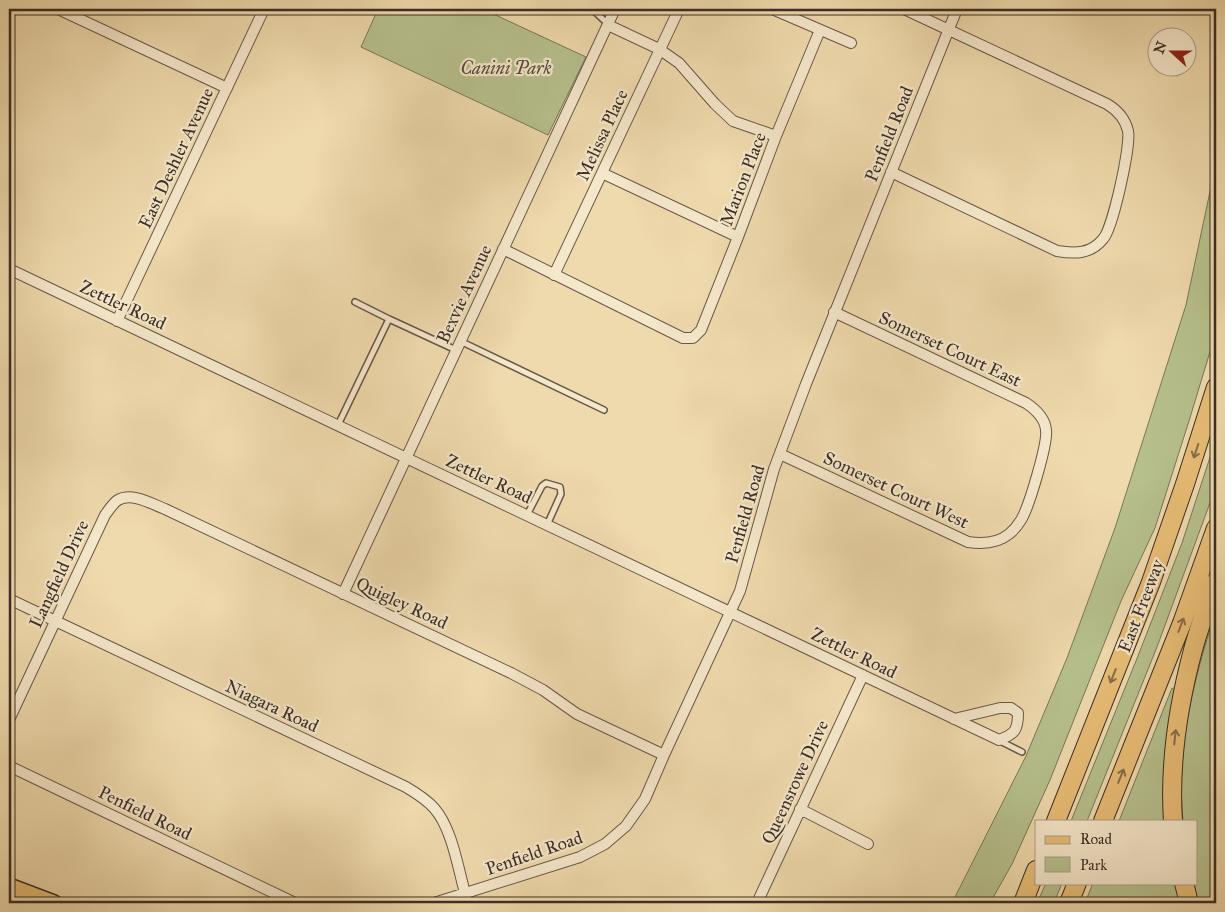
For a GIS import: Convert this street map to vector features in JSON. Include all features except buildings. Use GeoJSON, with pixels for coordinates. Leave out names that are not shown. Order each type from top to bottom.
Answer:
{"type":"FeatureCollection","features":[{"type":"Feature","properties":{"kind":"highway","name":"East Freeway"},"geometry":{"type":"LineString","coordinates":[[1056,820],[1154,573],[1216,387]]}},
{"type":"Feature","properties":{"kind":"highway"},"geometry":{"type":"LineString","coordinates":[[1103,820],[1182,624],[1216,528]]}},
{"type":"Feature","properties":{"kind":"highway"},"geometry":{"type":"LineString","coordinates":[[1173,820],[1171,778],[1176,728],[1193,649],[1216,581]]}},
{"type":"Feature","properties":{"kind":"highway"},"geometry":{"type":"LineString","coordinates":[[1010,903],[1033,878]]}},
{"type":"Feature","properties":{"kind":"highway"},"geometry":{"type":"LineString","coordinates":[[1023,903],[1033,878]]}},
{"type":"Feature","properties":{"kind":"highway"},"geometry":{"type":"LineString","coordinates":[[1069,903],[1077,884]]}},
{"type":"Feature","properties":{"kind":"highway"},"geometry":{"type":"LineString","coordinates":[[1184,884],[1189,903]]}},
{"type":"Feature","properties":{"kind":"main road"},"geometry":{"type":"LineString","coordinates":[[9,886],[54,903]]}},
{"type":"Feature","properties":{"kind":"street"},"geometry":{"type":"LineString","coordinates":[[58,9],[227,88]]}},
{"type":"Feature","properties":{"kind":"street","name":"East Deshler Avenue"},"geometry":{"type":"LineString","coordinates":[[117,321],[264,9]]}},
{"type":"Feature","properties":{"kind":"street","name":"Bexvie Avenue"},"geometry":{"type":"LineString","coordinates":[[343,594],[615,9]]}},
{"type":"Feature","properties":{"kind":"street","name":"Melissa Place"},"geometry":{"type":"LineString","coordinates":[[554,275],[679,9]]}},
{"type":"Feature","properties":{"kind":"street"},"geometry":{"type":"LineString","coordinates":[[772,9],[851,43]]}},
{"type":"Feature","properties":{"kind":"street"},"geometry":{"type":"LineString","coordinates":[[891,172],[1057,251],[1073,254],[1089,250],[1104,239],[1112,221],[1128,144],[1128,131],[1123,119],[1116,110],[1107,104],[904,9]]}},
{"type":"Feature","properties":{"kind":"street","name":"Penfield Road"},"geometry":{"type":"LineString","coordinates":[[434,903],[580,857],[605,844],[626,826],[646,800],[664,755],[740,591],[780,454],[834,312],[957,9]]}},
{"type":"Feature","properties":{"kind":"street"},"geometry":{"type":"LineString","coordinates":[[608,25],[659,49],[679,63],[714,104],[733,121],[776,136]]}},
{"type":"Feature","properties":{"kind":"street","name":"Marion Place"},"geometry":{"type":"LineString","coordinates":[[554,275],[683,338],[693,338],[701,330],[776,136],[820,30]]}},
{"type":"Feature","properties":{"kind":"street"},"geometry":{"type":"LineString","coordinates":[[602,173],[738,238]]}},
{"type":"Feature","properties":{"kind":"street"},"geometry":{"type":"LineString","coordinates":[[503,250],[554,275]]}},
{"type":"Feature","properties":{"kind":"street","name":"Zettler Road"},"geometry":{"type":"LineString","coordinates":[[9,269],[999,740]]}},
{"type":"Feature","properties":{"kind":"street","name":"Somerset Court East"},"geometry":{"type":"LineString","coordinates":[[834,312],[1035,409],[1045,424],[1046,446],[1026,510],[1016,527],[1001,539]]}},
{"type":"Feature","properties":{"kind":"street","name":"Somerset Court West"},"geometry":{"type":"LineString","coordinates":[[780,454],[968,542],[990,543],[1001,539]]}},
{"type":"Feature","properties":{"kind":"street","name":"Quigley Road"},"geometry":{"type":"LineString","coordinates":[[119,499],[144,500],[511,673],[543,690],[577,714],[664,755]]}},
{"type":"Feature","properties":{"kind":"street","name":"Langfield Drive"},"geometry":{"type":"LineString","coordinates":[[9,720],[105,515],[119,499]]}},
{"type":"Feature","properties":{"kind":"street","name":"Niagara Road"},"geometry":{"type":"LineString","coordinates":[[9,599],[422,796],[436,810],[448,833],[465,893]]}},
{"type":"Feature","properties":{"kind":"street","name":"Queensrowe Drive"},"geometry":{"type":"LineString","coordinates":[[757,903],[863,675]]}},
{"type":"Feature","properties":{"kind":"street"},"geometry":{"type":"LineString","coordinates":[[954,719],[1000,708],[1011,708],[1018,713],[1018,724],[1012,735],[999,740]]}},
{"type":"Feature","properties":{"kind":"street","name":"Penfield Road"},"geometry":{"type":"LineString","coordinates":[[9,766],[295,903]]}},
{"type":"Feature","properties":{"kind":"street"},"geometry":{"type":"LineString","coordinates":[[800,809],[868,844]]}},
{"type":"Feature","properties":{"kind":"lane"},"geometry":{"type":"LineString","coordinates":[[592,9],[608,25]]}},
{"type":"Feature","properties":{"kind":"lane"},"geometry":{"type":"LineString","coordinates":[[355,302],[389,320],[458,346],[604,410]]}},
{"type":"Feature","properties":{"kind":"lane"},"geometry":{"type":"LineString","coordinates":[[338,425],[389,320]]}},
{"type":"Feature","properties":{"kind":"lane"},"geometry":{"type":"LineString","coordinates":[[527,515],[542,486],[546,483],[560,487],[562,494],[547,525]]}},
{"type":"Feature","properties":{"kind":"lane"},"geometry":{"type":"LineString","coordinates":[[999,740],[1022,752]]}},
{"type":"Feature","properties":{"kind":"green space","name":"Canini Park"},"geometry":{"type":"Polygon","coordinates":[[[378,9],[490,9],[489,12],[586,57],[548,135],[361,47],[378,9]]]}},
{"type":"Feature","properties":{"kind":"green space"},"geometry":{"type":"Polygon","coordinates":[[[1216,163],[1216,332],[1155,528],[1121,601],[1050,780],[1012,864],[990,903],[952,903],[1026,756],[1067,658],[1115,528],[1186,305],[1216,163]]]}},
{"type":"Feature","properties":{"kind":"green space"},"geometry":{"type":"Polygon","coordinates":[[[1216,439],[1216,485],[1157,647],[1087,820],[1071,820],[1138,656],[1182,543],[1216,439]]]}},
{"type":"Feature","properties":{"kind":"green space"},"geometry":{"type":"Polygon","coordinates":[[[1216,611],[1216,724],[1213,735],[1216,748],[1216,903],[1198,903],[1194,884],[1198,884],[1198,820],[1183,820],[1181,794],[1184,740],[1200,663],[1216,611]]]}},
{"type":"Feature","properties":{"kind":"green space"},"geometry":{"type":"Polygon","coordinates":[[[1172,688],[1176,689],[1165,755],[1163,788],[1165,820],[1119,820],[1172,688]]]}},
{"type":"Feature","properties":{"kind":"green space"},"geometry":{"type":"Polygon","coordinates":[[[1046,884],[1062,884],[1054,903],[1037,903],[1046,884]]]}},
{"type":"Feature","properties":{"kind":"green space"},"geometry":{"type":"Polygon","coordinates":[[[1093,884],[1176,884],[1181,903],[1085,903],[1093,884]]]}}]}
